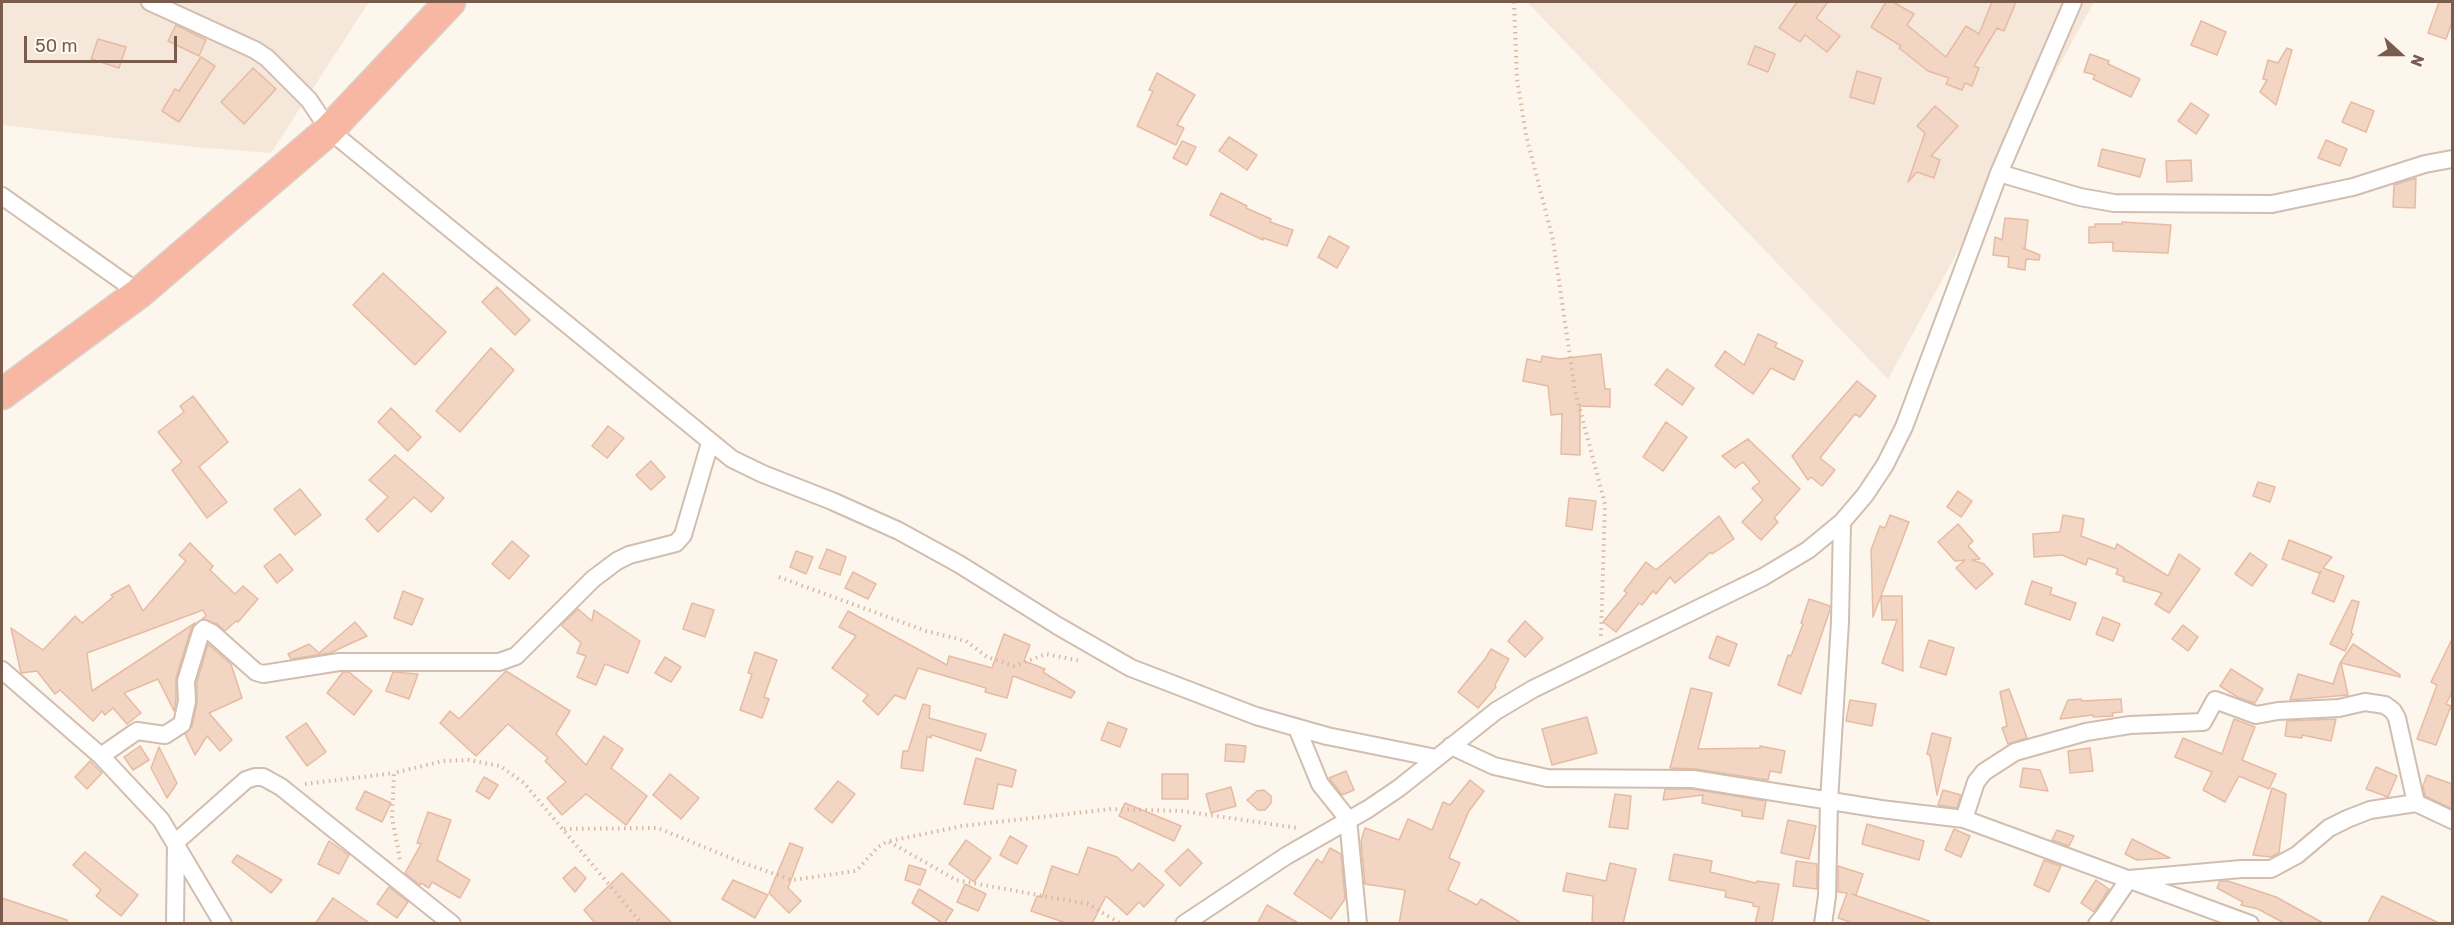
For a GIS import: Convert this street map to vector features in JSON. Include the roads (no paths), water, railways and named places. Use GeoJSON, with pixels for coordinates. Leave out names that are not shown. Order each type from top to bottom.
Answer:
{"type":"FeatureCollection","features":[{"type":"Feature","properties":{"kind":"highway"},"geometry":{"type":"LineString","coordinates":[[2,394],[139,294],[329,130],[450,2]]}},
{"type":"Feature","properties":{"kind":"street"},"geometry":{"type":"LineString","coordinates":[[150,2],[255,50],[267,58],[309,100],[329,130],[470,242],[732,459],[899,531],[959,564],[1058,626],[1131,668],[1219,704],[1297,728],[1436,759]]}},
{"type":"Feature","properties":{"kind":"street"},"geometry":{"type":"LineString","coordinates":[[1184,924],[1266,868],[1368,809],[1399,788],[1496,711],[1533,689],[1763,577],[1808,550],[1842,522],[1865,495],[1885,465],[1904,427],[1999,173],[2073,2]]}},
{"type":"Feature","properties":{"kind":"street"},"geometry":{"type":"LineString","coordinates":[[1999,173],[2080,197],[2114,203],[2272,204],[2354,187],[2425,164],[2452,159]]}},
{"type":"Feature","properties":{"kind":"street"},"geometry":{"type":"LineString","coordinates":[[2,196],[139,294]]}},
{"type":"Feature","properties":{"kind":"street"},"geometry":{"type":"LineString","coordinates":[[101,756],[137,730],[165,735],[182,724],[187,701],[186,681],[201,632],[204,629],[212,633],[256,672],[263,674],[339,662],[499,662],[516,656],[593,579],[617,561],[629,555],[676,543],[683,535],[710,442]]}},
{"type":"Feature","properties":{"kind":"street"},"geometry":{"type":"LineString","coordinates":[[1823,924],[1827,896],[1829,801],[1840,633],[1842,522]]}},
{"type":"Feature","properties":{"kind":"street"},"geometry":{"type":"LineString","coordinates":[[2,670],[101,756],[161,819],[223,924]]}},
{"type":"Feature","properties":{"kind":"street"},"geometry":{"type":"LineString","coordinates":[[1964,819],[1976,782],[1984,772],[2015,752],[2086,732],[2130,725],[2203,722],[2215,700],[2256,715],[2278,711],[2339,708],[2366,702],[2385,705],[2393,711],[2397,718],[2416,803]]}},
{"type":"Feature","properties":{"kind":"street"},"geometry":{"type":"LineString","coordinates":[[1297,728],[1320,784],[1348,819],[1358,924]]}},
{"type":"Feature","properties":{"kind":"street"},"geometry":{"type":"LineString","coordinates":[[1451,746],[1494,766],[1547,778],[1693,779],[1829,801],[1964,819],[2250,924]]}},
{"type":"Feature","properties":{"kind":"street"},"geometry":{"type":"LineString","coordinates":[[175,924],[176,842],[246,780],[263,777],[281,787],[452,924]]}},
{"type":"Feature","properties":{"kind":"street"},"geometry":{"type":"LineString","coordinates":[[2129,879],[2241,868],[2271,869],[2297,855],[2329,828],[2370,810],[2416,803],[2452,820]]}},
{"type":"Feature","properties":{"kind":"street"},"geometry":{"type":"LineString","coordinates":[[2097,924],[2129,879]]}}]}
